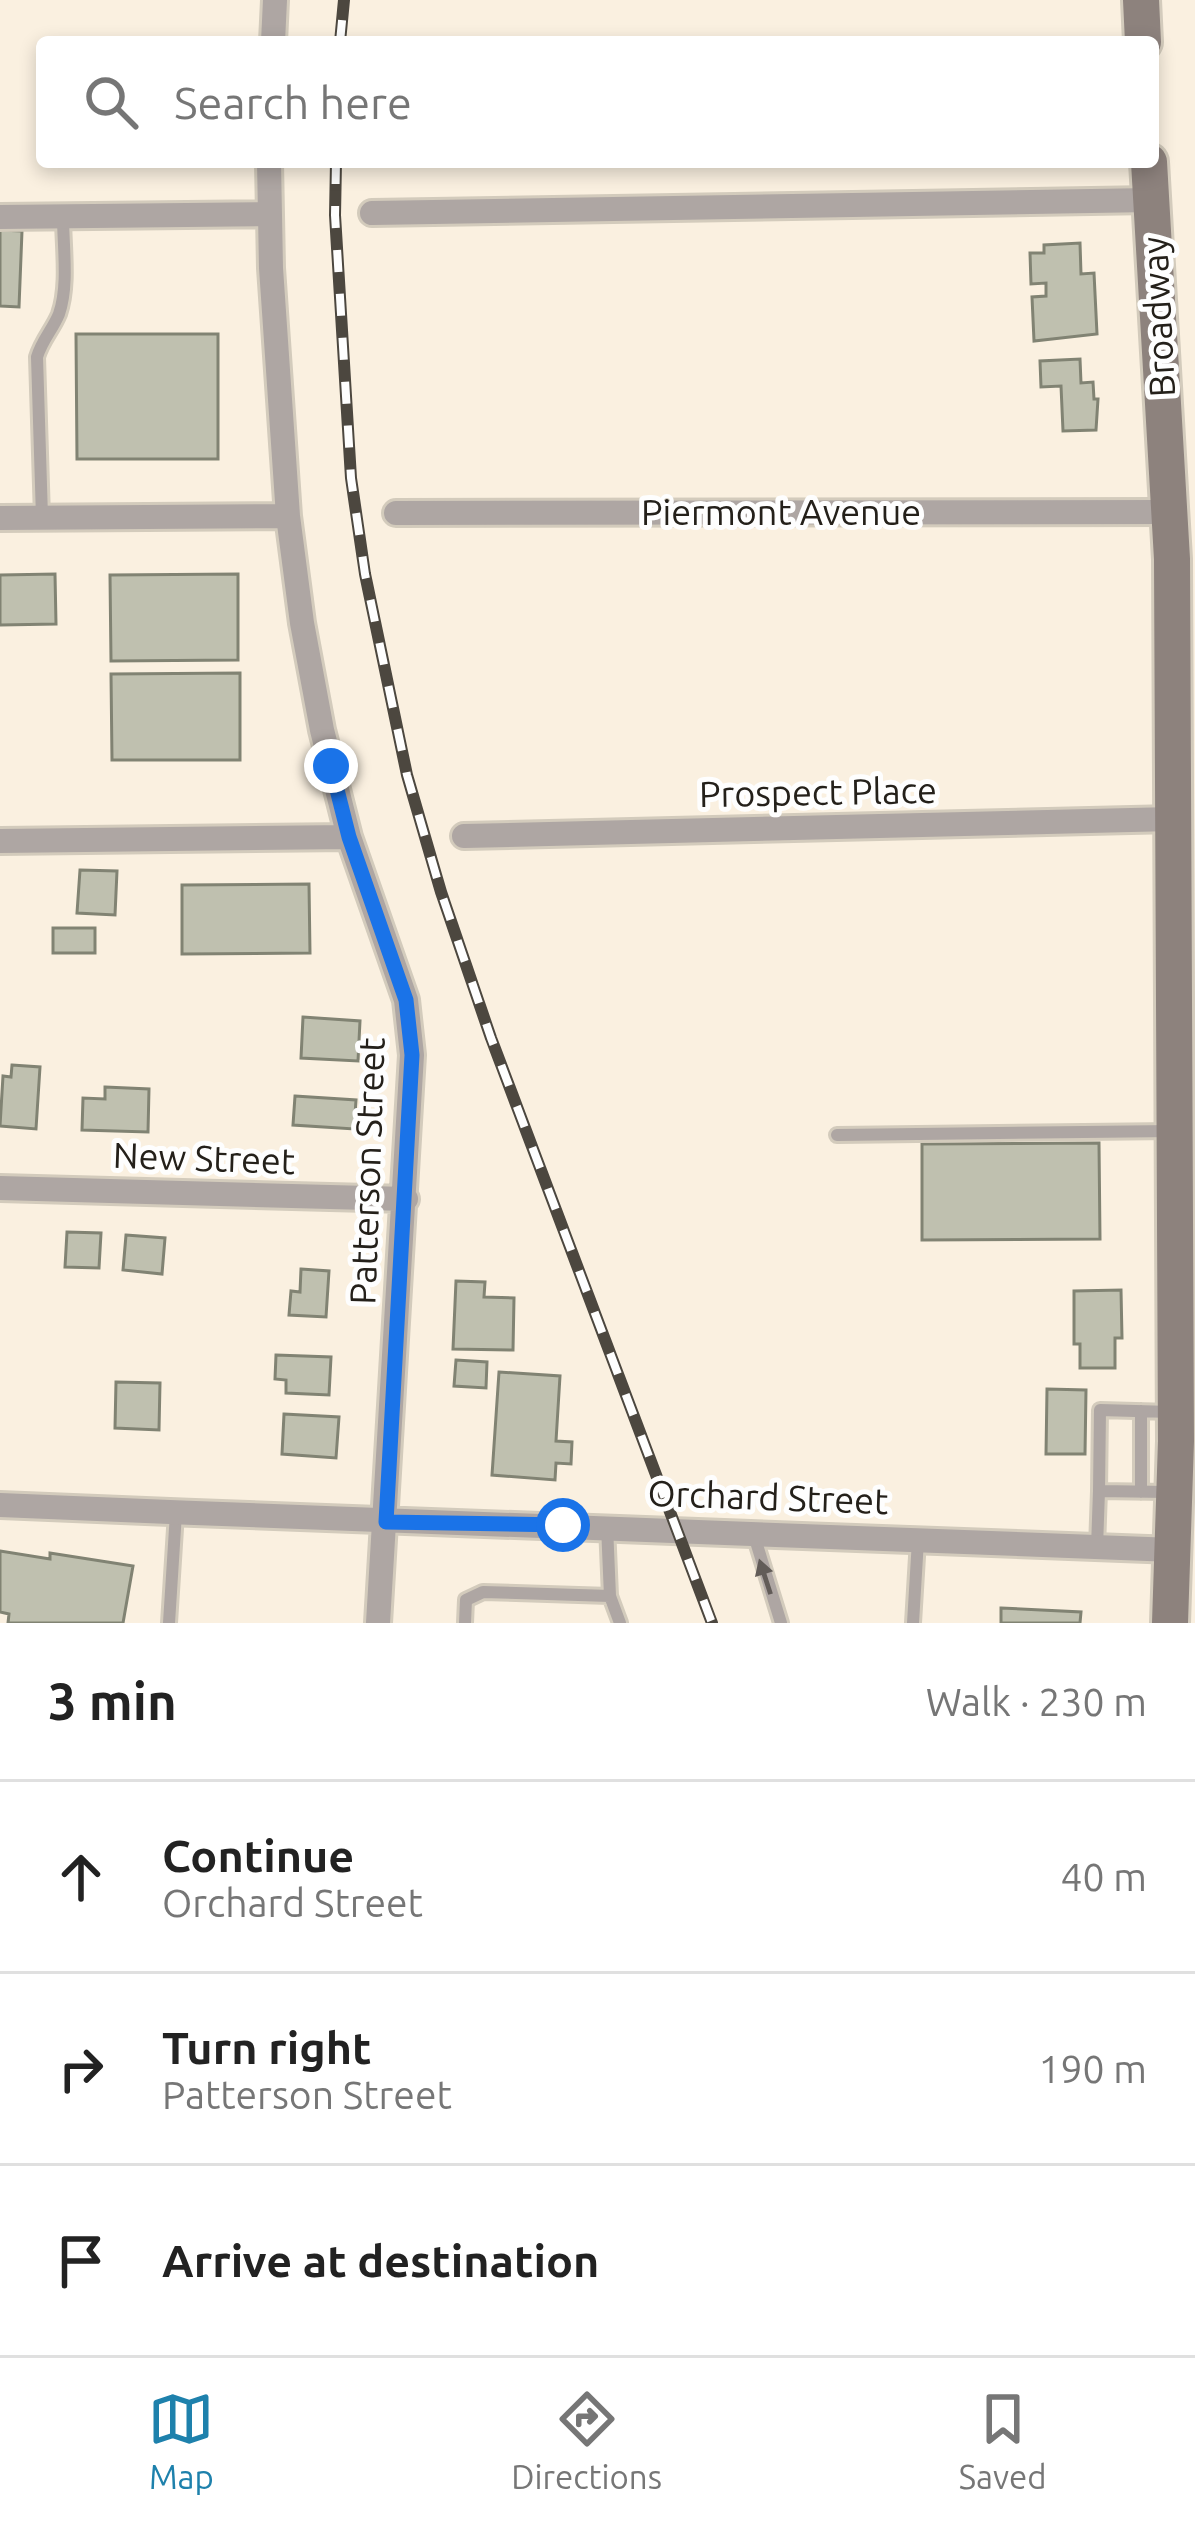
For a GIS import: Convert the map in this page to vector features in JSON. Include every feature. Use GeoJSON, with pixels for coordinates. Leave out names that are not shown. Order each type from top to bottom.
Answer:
{"type":"FeatureCollection","features":[{"type":"Feature","properties":{"kind":"street"},"geometry":{"type":"LineString","coordinates":[[273,36],[275,0]]}},
{"type":"Feature","properties":{"kind":"street"},"geometry":{"type":"LineString","coordinates":[[1141,0],[1143,36]]}},
{"type":"Feature","properties":{"kind":"street","name":"Patterson Street"},"geometry":{"type":"LineString","coordinates":[[269,168],[288,516],[318,709],[349,837],[406,1000],[412,1055],[378,1623]]}},
{"type":"Feature","properties":{"kind":"street","name":"Broadway"},"geometry":{"type":"LineString","coordinates":[[1150,168],[1167,512],[1183,560],[1173,819],[1172,1426],[1158,1492],[1180,1566],[1170,1623]]}},
{"type":"Feature","properties":{"kind":"street"},"geometry":{"type":"LineString","coordinates":[[372,212],[1151,200]]}},
{"type":"Feature","properties":{"kind":"street"},"geometry":{"type":"LineString","coordinates":[[0,217],[269,214]]}},
{"type":"Feature","properties":{"kind":"street","name":"Piermont Avenue"},"geometry":{"type":"LineString","coordinates":[[396,513],[1167,512]]}},
{"type":"Feature","properties":{"kind":"street"},"geometry":{"type":"LineString","coordinates":[[0,518],[288,516]]}},
{"type":"Feature","properties":{"kind":"street","name":"Prospect Place"},"geometry":{"type":"LineString","coordinates":[[464,836],[1173,819]]}},
{"type":"Feature","properties":{"kind":"street"},"geometry":{"type":"LineString","coordinates":[[0,842],[349,837]]}},
{"type":"Feature","properties":{"kind":"street","name":"New Street"},"geometry":{"type":"LineString","coordinates":[[0,1188],[406,1199]]}},
{"type":"Feature","properties":{"kind":"street","name":"Orchard Street"},"geometry":{"type":"LineString","coordinates":[[0,1505],[1097,1547],[1180,1566]]}},
{"type":"Feature","properties":{"kind":"lane"},"geometry":{"type":"LineString","coordinates":[[42,517],[37,357],[43,338],[58,318],[63,296],[63,216]]}},
{"type":"Feature","properties":{"kind":"lane"},"geometry":{"type":"LineString","coordinates":[[837,1135],[1174,1131]]}},
{"type":"Feature","properties":{"kind":"lane"},"geometry":{"type":"LineString","coordinates":[[1097,1547],[1100,1411],[1172,1426]]}},
{"type":"Feature","properties":{"kind":"lane"},"geometry":{"type":"LineString","coordinates":[[1099,1491],[1158,1492]]}},
{"type":"Feature","properties":{"kind":"lane"},"geometry":{"type":"LineString","coordinates":[[169,1623],[176,1513]]}},
{"type":"Feature","properties":{"kind":"lane"},"geometry":{"type":"LineString","coordinates":[[607,1526],[610,1596],[620,1623]]}},
{"type":"Feature","properties":{"kind":"lane"},"geometry":{"type":"LineString","coordinates":[[753,1531],[781,1623]]}},
{"type":"Feature","properties":{"kind":"lane"},"geometry":{"type":"LineString","coordinates":[[913,1623],[918,1539]]}},
{"type":"Feature","properties":{"kind":"lane"},"geometry":{"type":"LineString","coordinates":[[465,1623],[466,1600],[483,1592],[610,1596]]}},
{"type":"Feature","properties":{"kind":"building"},"geometry":{"type":"Polygon","coordinates":[[[0,230],[22,231],[19,307],[0,306],[0,230]]]}},
{"type":"Feature","properties":{"kind":"building"},"geometry":{"type":"Polygon","coordinates":[[[1080,243],[1081,274],[1094,273],[1097,334],[1034,341],[1032,297],[1046,296],[1046,283],[1031,284],[1030,253],[1044,253],[1044,245],[1080,243]]]}},
{"type":"Feature","properties":{"kind":"building"},"geometry":{"type":"Polygon","coordinates":[[[76,334],[218,334],[218,459],[77,459],[76,334]]]}},
{"type":"Feature","properties":{"kind":"building"},"geometry":{"type":"Polygon","coordinates":[[[1080,359],[1081,383],[1093,382],[1094,399],[1098,399],[1096,430],[1063,431],[1061,386],[1041,387],[1040,361],[1080,359]]]}},
{"type":"Feature","properties":{"kind":"building"},"geometry":{"type":"Polygon","coordinates":[[[55,574],[56,624],[0,625],[0,575],[55,574]]]}},
{"type":"Feature","properties":{"kind":"building"},"geometry":{"type":"Polygon","coordinates":[[[238,574],[238,660],[111,661],[110,575],[238,574]]]}},
{"type":"Feature","properties":{"kind":"building"},"geometry":{"type":"Polygon","coordinates":[[[240,673],[240,760],[112,760],[111,674],[240,673]]]}},
{"type":"Feature","properties":{"kind":"building"},"geometry":{"type":"Polygon","coordinates":[[[80,870],[117,871],[115,915],[77,913],[80,870]]]}},
{"type":"Feature","properties":{"kind":"building"},"geometry":{"type":"Polygon","coordinates":[[[309,884],[310,953],[182,954],[182,885],[309,884]]]}},
{"type":"Feature","properties":{"kind":"building"},"geometry":{"type":"Polygon","coordinates":[[[53,928],[95,928],[95,953],[53,953],[53,928]]]}},
{"type":"Feature","properties":{"kind":"building"},"geometry":{"type":"Polygon","coordinates":[[[303,1017],[360,1021],[358,1061],[301,1058],[303,1017]]]}},
{"type":"Feature","properties":{"kind":"building"},"geometry":{"type":"Polygon","coordinates":[[[12,1065],[40,1067],[36,1129],[0,1126],[3,1076],[11,1077],[12,1065]]]}},
{"type":"Feature","properties":{"kind":"building"},"geometry":{"type":"Polygon","coordinates":[[[105,1087],[149,1089],[148,1132],[82,1130],[83,1098],[105,1099],[105,1087]]]}},
{"type":"Feature","properties":{"kind":"building"},"geometry":{"type":"Polygon","coordinates":[[[295,1096],[356,1100],[354,1129],[293,1125],[295,1096]]]}},
{"type":"Feature","properties":{"kind":"building"},"geometry":{"type":"Polygon","coordinates":[[[1099,1143],[1100,1239],[922,1240],[922,1144],[1099,1143]]]}},
{"type":"Feature","properties":{"kind":"building"},"geometry":{"type":"Polygon","coordinates":[[[67,1232],[101,1233],[99,1268],[65,1267],[67,1232]]]}},
{"type":"Feature","properties":{"kind":"building"},"geometry":{"type":"Polygon","coordinates":[[[126,1235],[165,1238],[162,1274],[123,1270],[126,1235]]]}},
{"type":"Feature","properties":{"kind":"building"},"geometry":{"type":"Polygon","coordinates":[[[301,1269],[329,1271],[326,1317],[289,1315],[291,1291],[300,1292],[301,1269]]]}},
{"type":"Feature","properties":{"kind":"building"},"geometry":{"type":"Polygon","coordinates":[[[456,1281],[485,1282],[484,1297],[514,1298],[513,1350],[453,1349],[456,1281]]]}},
{"type":"Feature","properties":{"kind":"building"},"geometry":{"type":"Polygon","coordinates":[[[1121,1290],[1122,1338],[1115,1338],[1115,1368],[1080,1368],[1080,1344],[1074,1344],[1074,1291],[1121,1290]]]}},
{"type":"Feature","properties":{"kind":"building"},"geometry":{"type":"Polygon","coordinates":[[[276,1355],[331,1357],[329,1395],[286,1393],[286,1380],[275,1379],[276,1355]]]}},
{"type":"Feature","properties":{"kind":"building"},"geometry":{"type":"Polygon","coordinates":[[[456,1360],[487,1362],[486,1388],[454,1386],[456,1360]]]}},
{"type":"Feature","properties":{"kind":"building"},"geometry":{"type":"Polygon","coordinates":[[[499,1372],[560,1376],[556,1441],[572,1442],[571,1464],[556,1463],[555,1480],[492,1475],[499,1372]]]}},
{"type":"Feature","properties":{"kind":"building"},"geometry":{"type":"Polygon","coordinates":[[[116,1382],[160,1383],[159,1430],[115,1428],[116,1382]]]}},
{"type":"Feature","properties":{"kind":"building"},"geometry":{"type":"Polygon","coordinates":[[[1047,1389],[1086,1390],[1085,1454],[1046,1454],[1047,1389]]]}},
{"type":"Feature","properties":{"kind":"building"},"geometry":{"type":"Polygon","coordinates":[[[284,1414],[339,1417],[336,1458],[282,1454],[284,1414]]]}},
{"type":"Feature","properties":{"kind":"building"},"geometry":{"type":"Polygon","coordinates":[[[0,1551],[50,1559],[50,1553],[133,1566],[123,1623],[8,1623],[9,1614],[0,1612],[0,1551]]]}},
{"type":"Feature","properties":{"kind":"building"},"geometry":{"type":"Polygon","coordinates":[[[1001,1608],[1081,1612],[1080,1623],[1001,1623],[1001,1608]]]}},
{"type":"Feature","properties":{"kind":"railway"},"geometry":{"type":"LineString","coordinates":[[341,36],[344,0]]}},
{"type":"Feature","properties":{"kind":"railway"},"geometry":{"type":"LineString","coordinates":[[336,168],[351,478],[365,574],[407,775],[491,1038],[712,1623]]}},
{"type":"Feature","properties":{"kind":"route"},"geometry":{"type":"LineString","coordinates":[[331,766],[349,837],[406,1000],[412,1055],[386,1522],[563,1525]]}}]}
